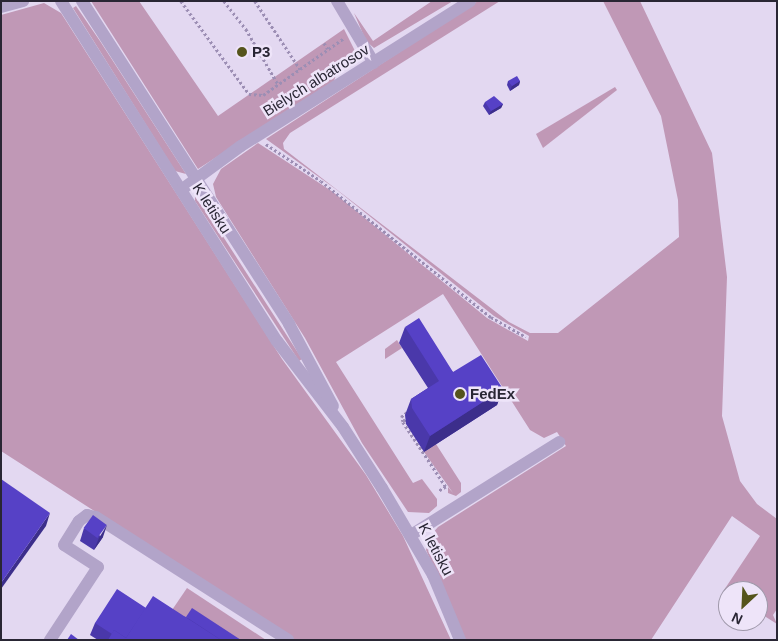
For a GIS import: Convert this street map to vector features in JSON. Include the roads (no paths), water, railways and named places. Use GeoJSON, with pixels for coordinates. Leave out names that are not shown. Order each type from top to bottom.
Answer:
{"type":"FeatureCollection","features":[{"type":"Feature","properties":{"kind":"street"},"geometry":{"type":"LineString","coordinates":[[1,6],[23,1]]}},
{"type":"Feature","properties":{"kind":"street","name":"K letisku"},"geometry":{"type":"LineString","coordinates":[[61,1],[277,341],[343,427]]}},
{"type":"Feature","properties":{"kind":"street","name":"K letisku"},"geometry":{"type":"LineString","coordinates":[[82,1],[289,324],[343,427],[411,535],[460,640]]}},
{"type":"Feature","properties":{"kind":"street"},"geometry":{"type":"LineString","coordinates":[[337,1],[374,63]]}},
{"type":"Feature","properties":{"kind":"street","name":"Bielych albatrosov"},"geometry":{"type":"LineString","coordinates":[[181,190],[258,136],[470,1]]}},
{"type":"Feature","properties":{"kind":"street"},"geometry":{"type":"LineString","coordinates":[[411,535],[559,442]]}},
{"type":"Feature","properties":{"kind":"street"},"geometry":{"type":"LineString","coordinates":[[50,640],[98,568],[64,545],[82,517],[92,516],[288,640]]}},
{"type":"Feature","properties":{"kind":"place","name":"P3"},"geometry":{"type":"Point","coordinates":[242,52]}},
{"type":"Feature","properties":{"kind":"place","name":"FedEx"},"geometry":{"type":"Point","coordinates":[460,394]}}]}
